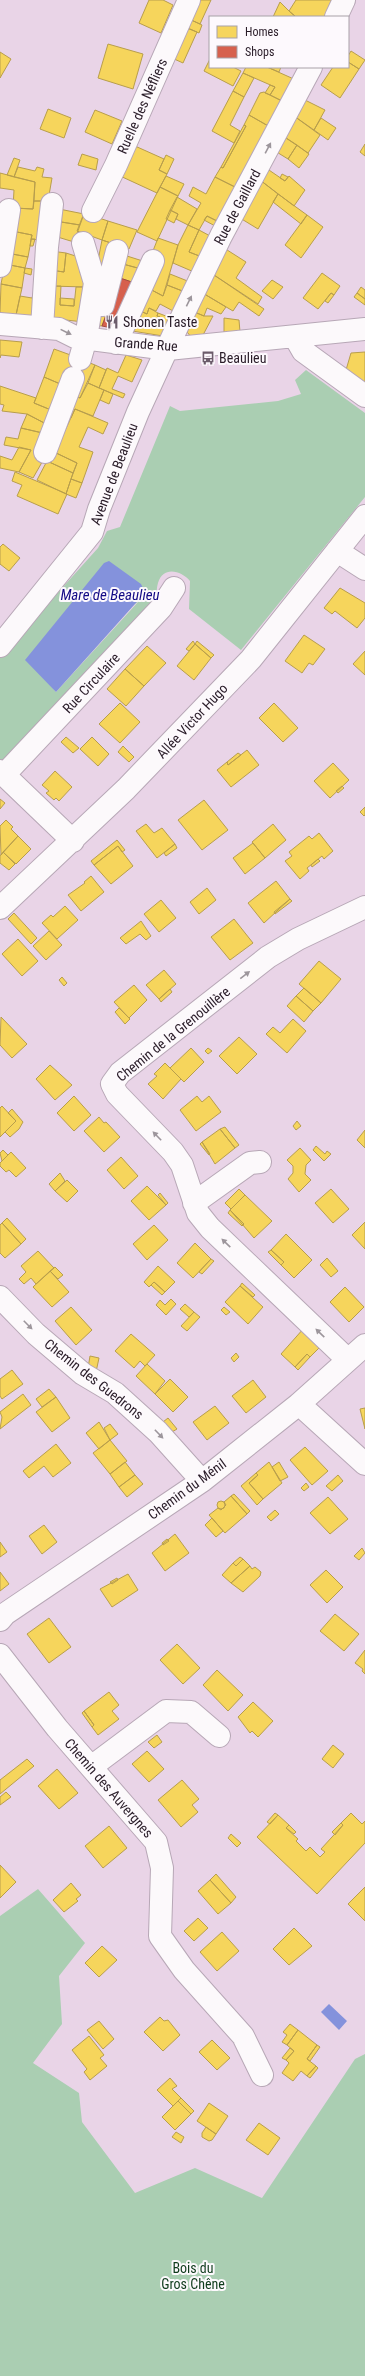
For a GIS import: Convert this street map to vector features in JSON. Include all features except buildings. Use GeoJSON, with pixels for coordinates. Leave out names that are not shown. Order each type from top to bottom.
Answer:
{"type":"FeatureCollection","features":[{"type":"Feature","properties":{"kind":"street","name":"Ruelle des Néfliers"},"geometry":{"type":"LineString","coordinates":[[93,210],[116,165],[189,0]]}},
{"type":"Feature","properties":{"kind":"street"},"geometry":{"type":"LineString","coordinates":[[336,16],[344,0]]}},
{"type":"Feature","properties":{"kind":"street","name":"Rue de Gaillard"},"geometry":{"type":"LineString","coordinates":[[168,349],[221,236],[310,68]]}},
{"type":"Feature","properties":{"kind":"street"},"geometry":{"type":"LineString","coordinates":[[45,452],[92,334],[95,282],[64,246],[52,204]]}},
{"type":"Feature","properties":{"kind":"street"},"geometry":{"type":"LineString","coordinates":[[0,266],[8,210]]}},
{"type":"Feature","properties":{"kind":"street"},"geometry":{"type":"LineString","coordinates":[[42,328],[64,246]]}},
{"type":"Feature","properties":{"kind":"street"},"geometry":{"type":"LineString","coordinates":[[103,305],[117,251]]}},
{"type":"Feature","properties":{"kind":"street"},"geometry":{"type":"LineString","coordinates":[[116,343],[153,262]]}},
{"type":"Feature","properties":{"kind":"street","name":"Grande Rue"},"geometry":{"type":"LineString","coordinates":[[0,324],[59,329],[75,337],[92,334],[116,343],[168,349],[365,329]]}},
{"type":"Feature","properties":{"kind":"street"},"geometry":{"type":"LineString","coordinates":[[295,337],[303,351],[365,396]]}},
{"type":"Feature","properties":{"kind":"street","name":"Avenue de Beaulieu"},"geometry":{"type":"LineString","coordinates":[[0,646],[92,532],[99,508],[129,435],[168,349]]}},
{"type":"Feature","properties":{"kind":"street","name":"Allée Victor Hugo"},"geometry":{"type":"LineString","coordinates":[[0,908],[73,841],[167,748],[251,659],[365,516]]}},
{"type":"Feature","properties":{"kind":"street"},"geometry":{"type":"LineString","coordinates":[[337,551],[365,569]]}},
{"type":"Feature","properties":{"kind":"street","name":"Rue Circulaire"},"geometry":{"type":"LineString","coordinates":[[2,773],[161,608],[174,588]]}},
{"type":"Feature","properties":{"kind":"street"},"geometry":{"type":"LineString","coordinates":[[2,773],[73,841]]}},
{"type":"Feature","properties":{"kind":"street","name":"Chemin de la Grenouillère"},"geometry":{"type":"LineString","coordinates":[[348,1360],[210,1228],[198,1213],[182,1165],[117,1094],[112,1084],[120,1073],[268,957],[298,939],[365,907]]}},
{"type":"Feature","properties":{"kind":"street"},"geometry":{"type":"LineString","coordinates":[[194,1203],[250,1163],[260,1162]]}},
{"type":"Feature","properties":{"kind":"street","name":"Chemin des Guedrons"},"geometry":{"type":"LineString","coordinates":[[0,1297],[36,1334],[83,1374],[115,1393],[158,1432],[202,1481]]}},
{"type":"Feature","properties":{"kind":"street","name":"Chemin du Ménil"},"geometry":{"type":"LineString","coordinates":[[0,1620],[12,1610],[202,1481],[299,1404],[365,1345]]}},
{"type":"Feature","properties":{"kind":"street"},"geometry":{"type":"LineString","coordinates":[[299,1404],[365,1464]]}},
{"type":"Feature","properties":{"kind":"street","name":"Chemin des Auvergnes"},"geometry":{"type":"LineString","coordinates":[[0,1655],[57,1728],[156,1842],[162,1868],[159,1925],[160,1936],[184,1970],[243,2036],[262,2075]]}},
{"type":"Feature","properties":{"kind":"street"},"geometry":{"type":"LineString","coordinates":[[91,1767],[166,1711],[192,1712],[219,1736]]}},
{"type":"Feature","properties":{"kind":"green space"},"geometry":{"type":"Polygon","coordinates":[[[306,370],[365,413],[365,497],[241,650],[189,609],[190,581],[187,577],[178,572],[168,572],[164,574],[160,577],[157,585],[156,605],[8,760],[0,760],[0,657],[98,548],[107,531],[120,527],[170,406],[180,411],[278,401],[301,394],[295,380],[306,370]],[[139,601],[41,674],[56,692],[139,601]]]}},
{"type":"Feature","properties":{"kind":"green space","name":"Bois du Gros Chêne"},"geometry":{"type":"Polygon","coordinates":[[[38,1889],[85,1943],[59,1976],[62,2024],[33,2063],[79,2093],[82,2122],[135,2193],[195,2168],[262,2198],[355,2059],[365,2054],[365,2376],[0,2376],[0,1916],[38,1889]]]}},
{"type":"Feature","properties":{"kind":"water","name":"Mare de Beaulieu"},"geometry":{"type":"Polygon","coordinates":[[[109,561],[141,584],[144,590],[143,595],[56,692],[25,660],[104,563],[109,561]]]}},
{"type":"Feature","properties":{"kind":"water"},"geometry":{"type":"Polygon","coordinates":[[[329,2004],[347,2021],[339,2030],[321,2012],[329,2004]]]}},
{"type":"Feature","properties":{"kind":"place","name":"Shonen Taste"},"geometry":{"type":"Point","coordinates":[112,322]}},
{"type":"Feature","properties":{"kind":"place","name":"Beaulieu"},"geometry":{"type":"Point","coordinates":[208,358]}}]}
